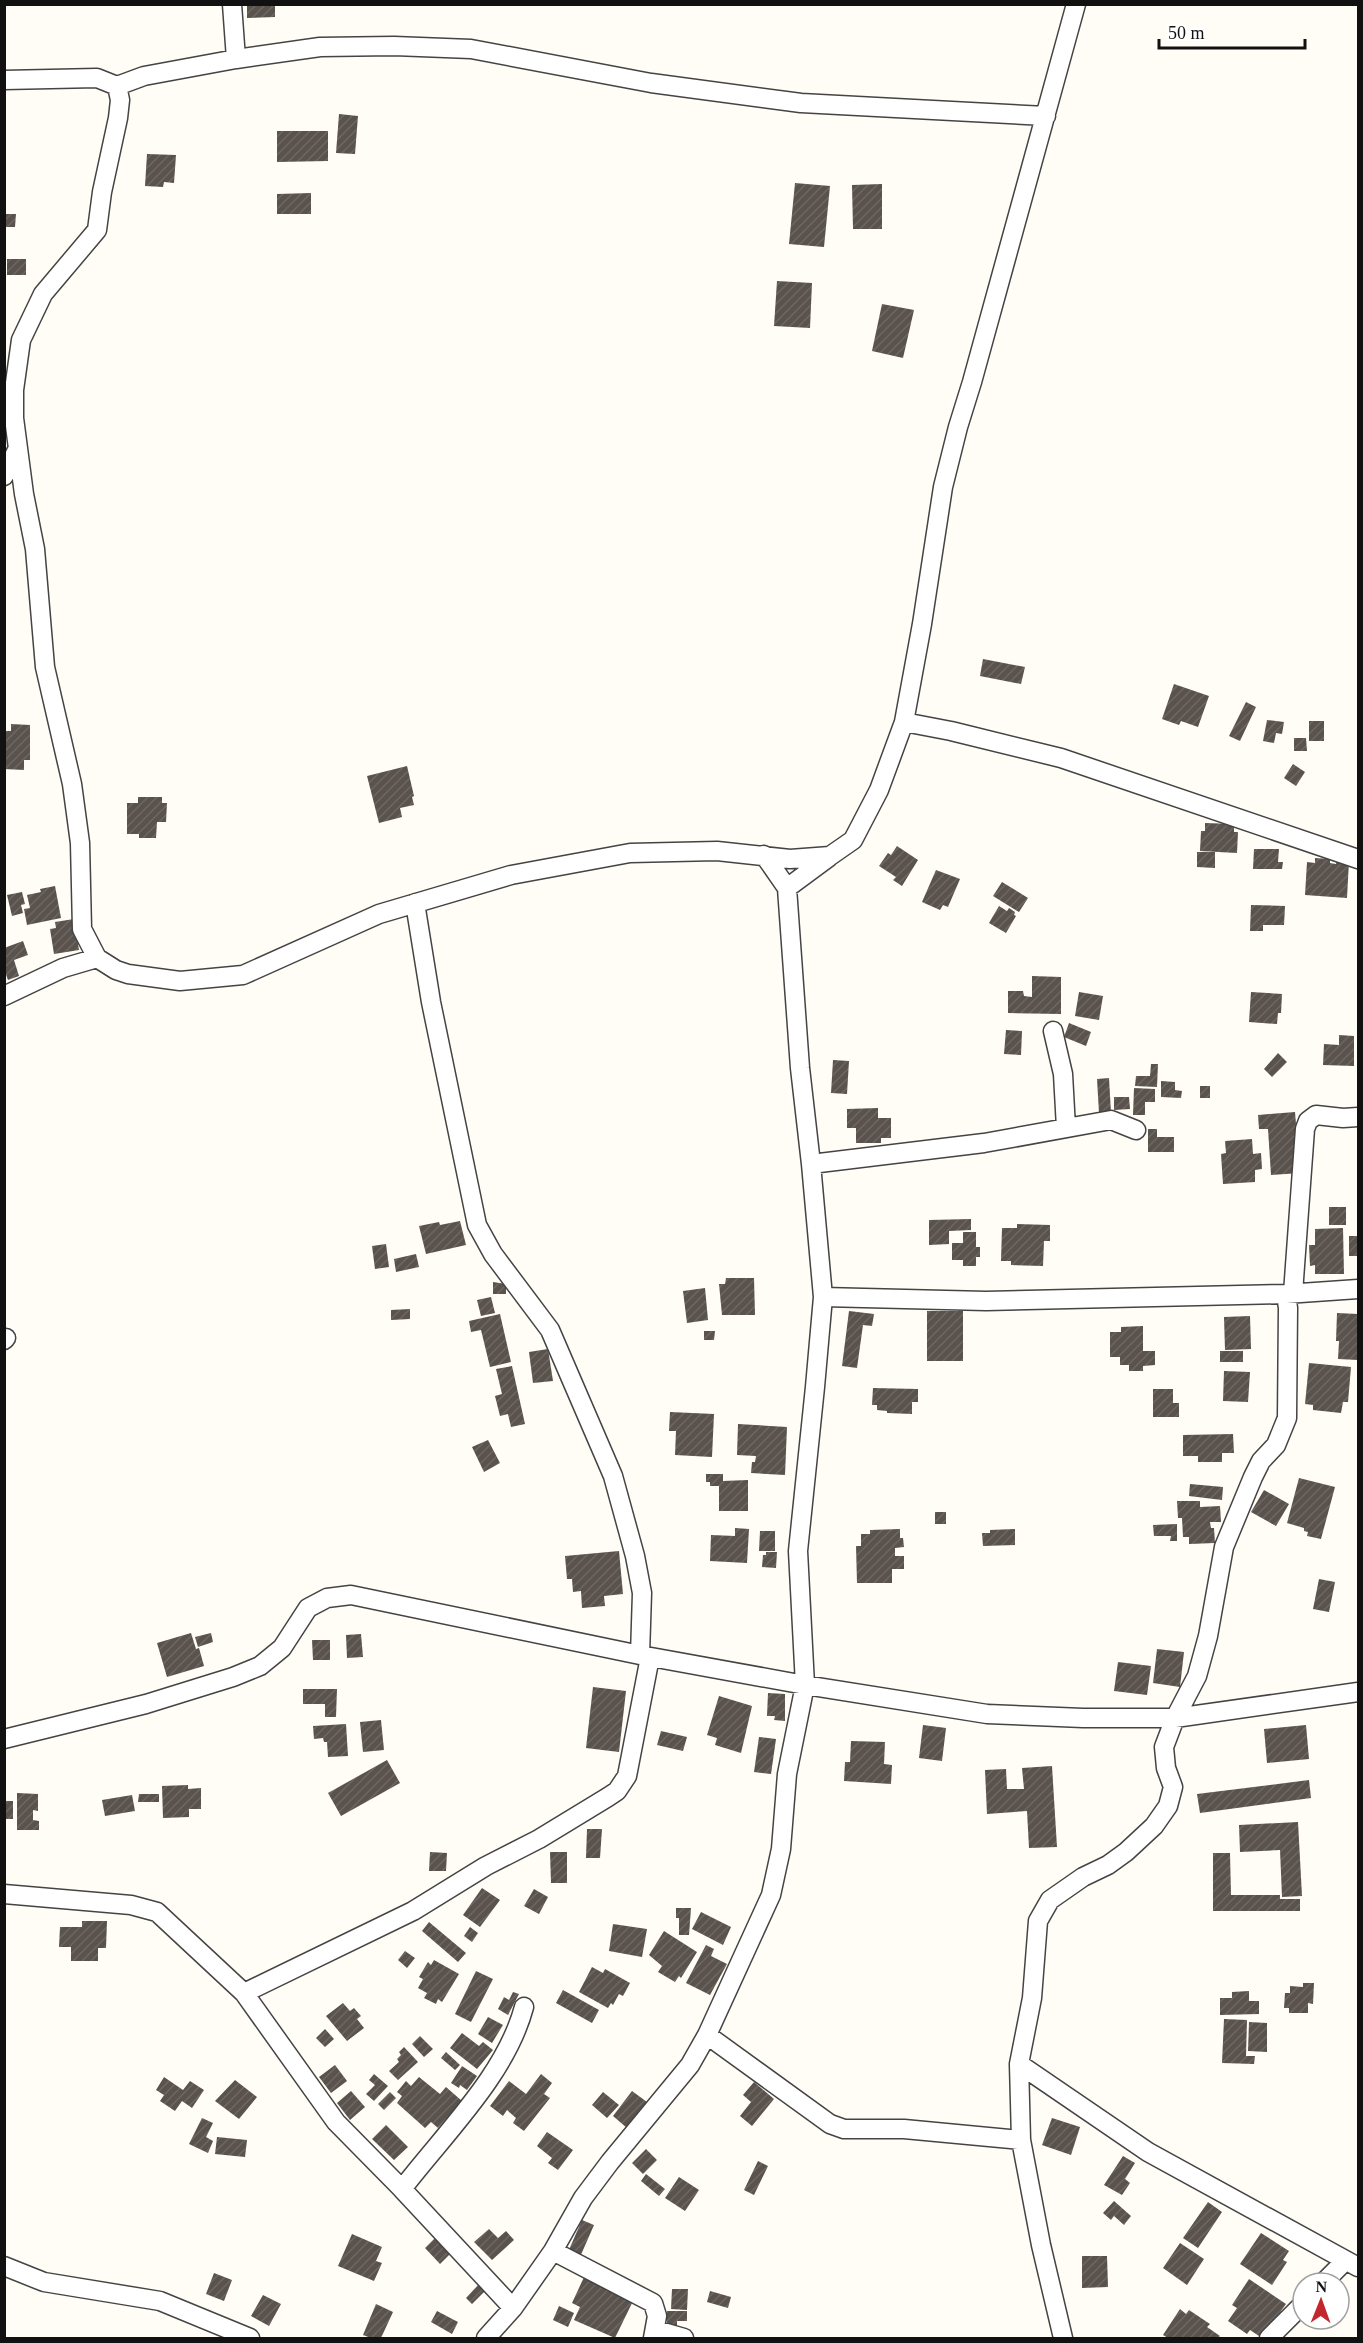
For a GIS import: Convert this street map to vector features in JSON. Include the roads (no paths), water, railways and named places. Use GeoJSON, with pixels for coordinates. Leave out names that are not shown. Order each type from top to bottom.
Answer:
{"type":"FeatureCollection","features":[{"type":"Feature","properties":{"kind":"street"},"geometry":{"type":"LineString","coordinates":[[232,4],[236,58]]}},
{"type":"Feature","properties":{"kind":"street"},"geometry":{"type":"LineString","coordinates":[[787,888],[853,840],[879,790],[904,722],[943,487],[1076,4]]}},
{"type":"Feature","properties":{"kind":"street"},"geometry":{"type":"LineString","coordinates":[[4,80],[96,78],[117,86],[144,76],[236,58],[320,47],[394,46],[471,50],[651,83],[778,100],[906,110],[1046,116]]}},
{"type":"Feature","properties":{"kind":"street"},"geometry":{"type":"LineString","coordinates":[[117,86],[120,100],[118,118],[102,192],[97,230],[43,294],[21,340],[14,390],[17,450],[35,549],[45,667],[74,796],[80,843],[82,929],[97,958],[116,970],[128,974],[180,981],[243,975],[379,914],[511,875],[630,853],[717,852],[764,855],[790,860],[830,856]]}},
{"type":"Feature","properties":{"kind":"street"},"geometry":{"type":"LineString","coordinates":[[4,476],[17,450]]}},
{"type":"Feature","properties":{"kind":"street"},"geometry":{"type":"LineString","coordinates":[[904,722],[1060,758],[1359,859]]}},
{"type":"Feature","properties":{"kind":"street"},"geometry":{"type":"LineString","coordinates":[[486,2338],[513,2308],[553,2251],[583,2198],[690,2065],[707,2035],[771,1895],[781,1849],[787,1774],[805,1685],[798,1551],[816,1387],[822,1297],[800,1068],[787,888],[764,855]]}},
{"type":"Feature","properties":{"kind":"street"},"geometry":{"type":"LineString","coordinates":[[244,1993],[413,1911],[486,1866],[539,1839],[617,1791],[627,1776],[645,1656],[642,1593],[636,1557],[613,1476],[550,1330],[493,1254],[477,1224],[431,1002],[415,903]]}},
{"type":"Feature","properties":{"kind":"street"},"geometry":{"type":"LineString","coordinates":[[4,996],[63,968],[97,958]]}},
{"type":"Feature","properties":{"kind":"street"},"geometry":{"type":"LineString","coordinates":[[1053,1031],[1063,1074],[1066,1128]]}},
{"type":"Feature","properties":{"kind":"street"},"geometry":{"type":"LineString","coordinates":[[1064,2338],[1041,2245],[1021,2140],[1019,2064],[1032,1998],[1038,1921],[1050,1900],[1083,1877],[1108,1865],[1126,1852],[1154,1826],[1168,1806],[1173,1787],[1166,1768],[1164,1747],[1175,1718],[1197,1676],[1208,1636],[1224,1547],[1252,1477],[1276,1445],[1287,1418],[1288,1308],[1305,1129],[1308,1121],[1316,1115],[1359,1117]]}},
{"type":"Feature","properties":{"kind":"street"},"geometry":{"type":"LineString","coordinates":[[811,1164],[984,1143],[1111,1120],[1136,1130]]}},
{"type":"Feature","properties":{"kind":"street"},"geometry":{"type":"LineString","coordinates":[[822,1297],[986,1301],[1290,1294],[1359,1289]]}},
{"type":"Feature","properties":{"kind":"street"},"geometry":{"type":"LineString","coordinates":[[4,1739],[146,1704],[232,1677],[260,1665],[282,1648],[308,1608],[327,1598],[351,1595],[645,1656],[805,1685],[987,1714],[1083,1718],[1175,1718],[1359,1692]]}},
{"type":"Feature","properties":{"kind":"street"},"geometry":{"type":"LineString","coordinates":[[4,1894],[131,1905],[157,1912],[244,1993],[336,2122],[513,2308]]}},
{"type":"Feature","properties":{"kind":"street"},"geometry":{"type":"LineString","coordinates":[[402,2189],[482,2089],[502,2060],[517,2032],[524,2007]]}},
{"type":"Feature","properties":{"kind":"street"},"geometry":{"type":"LineString","coordinates":[[707,2035],[830,2124],[844,2130],[904,2129],[1021,2140]]}},
{"type":"Feature","properties":{"kind":"street"},"geometry":{"type":"LineString","coordinates":[[1019,2064],[1148,2152],[1352,2264]]}},
{"type":"Feature","properties":{"kind":"street"},"geometry":{"type":"LineString","coordinates":[[553,2251],[652,2303],[657,2316],[654,2334],[684,2338]]}},
{"type":"Feature","properties":{"kind":"street"},"geometry":{"type":"LineString","coordinates":[[4,2266],[44,2282],[159,2301],[250,2338]]}},
{"type":"Feature","properties":{"kind":"street"},"geometry":{"type":"LineString","coordinates":[[1269,2338],[1291,2316]]}}]}
